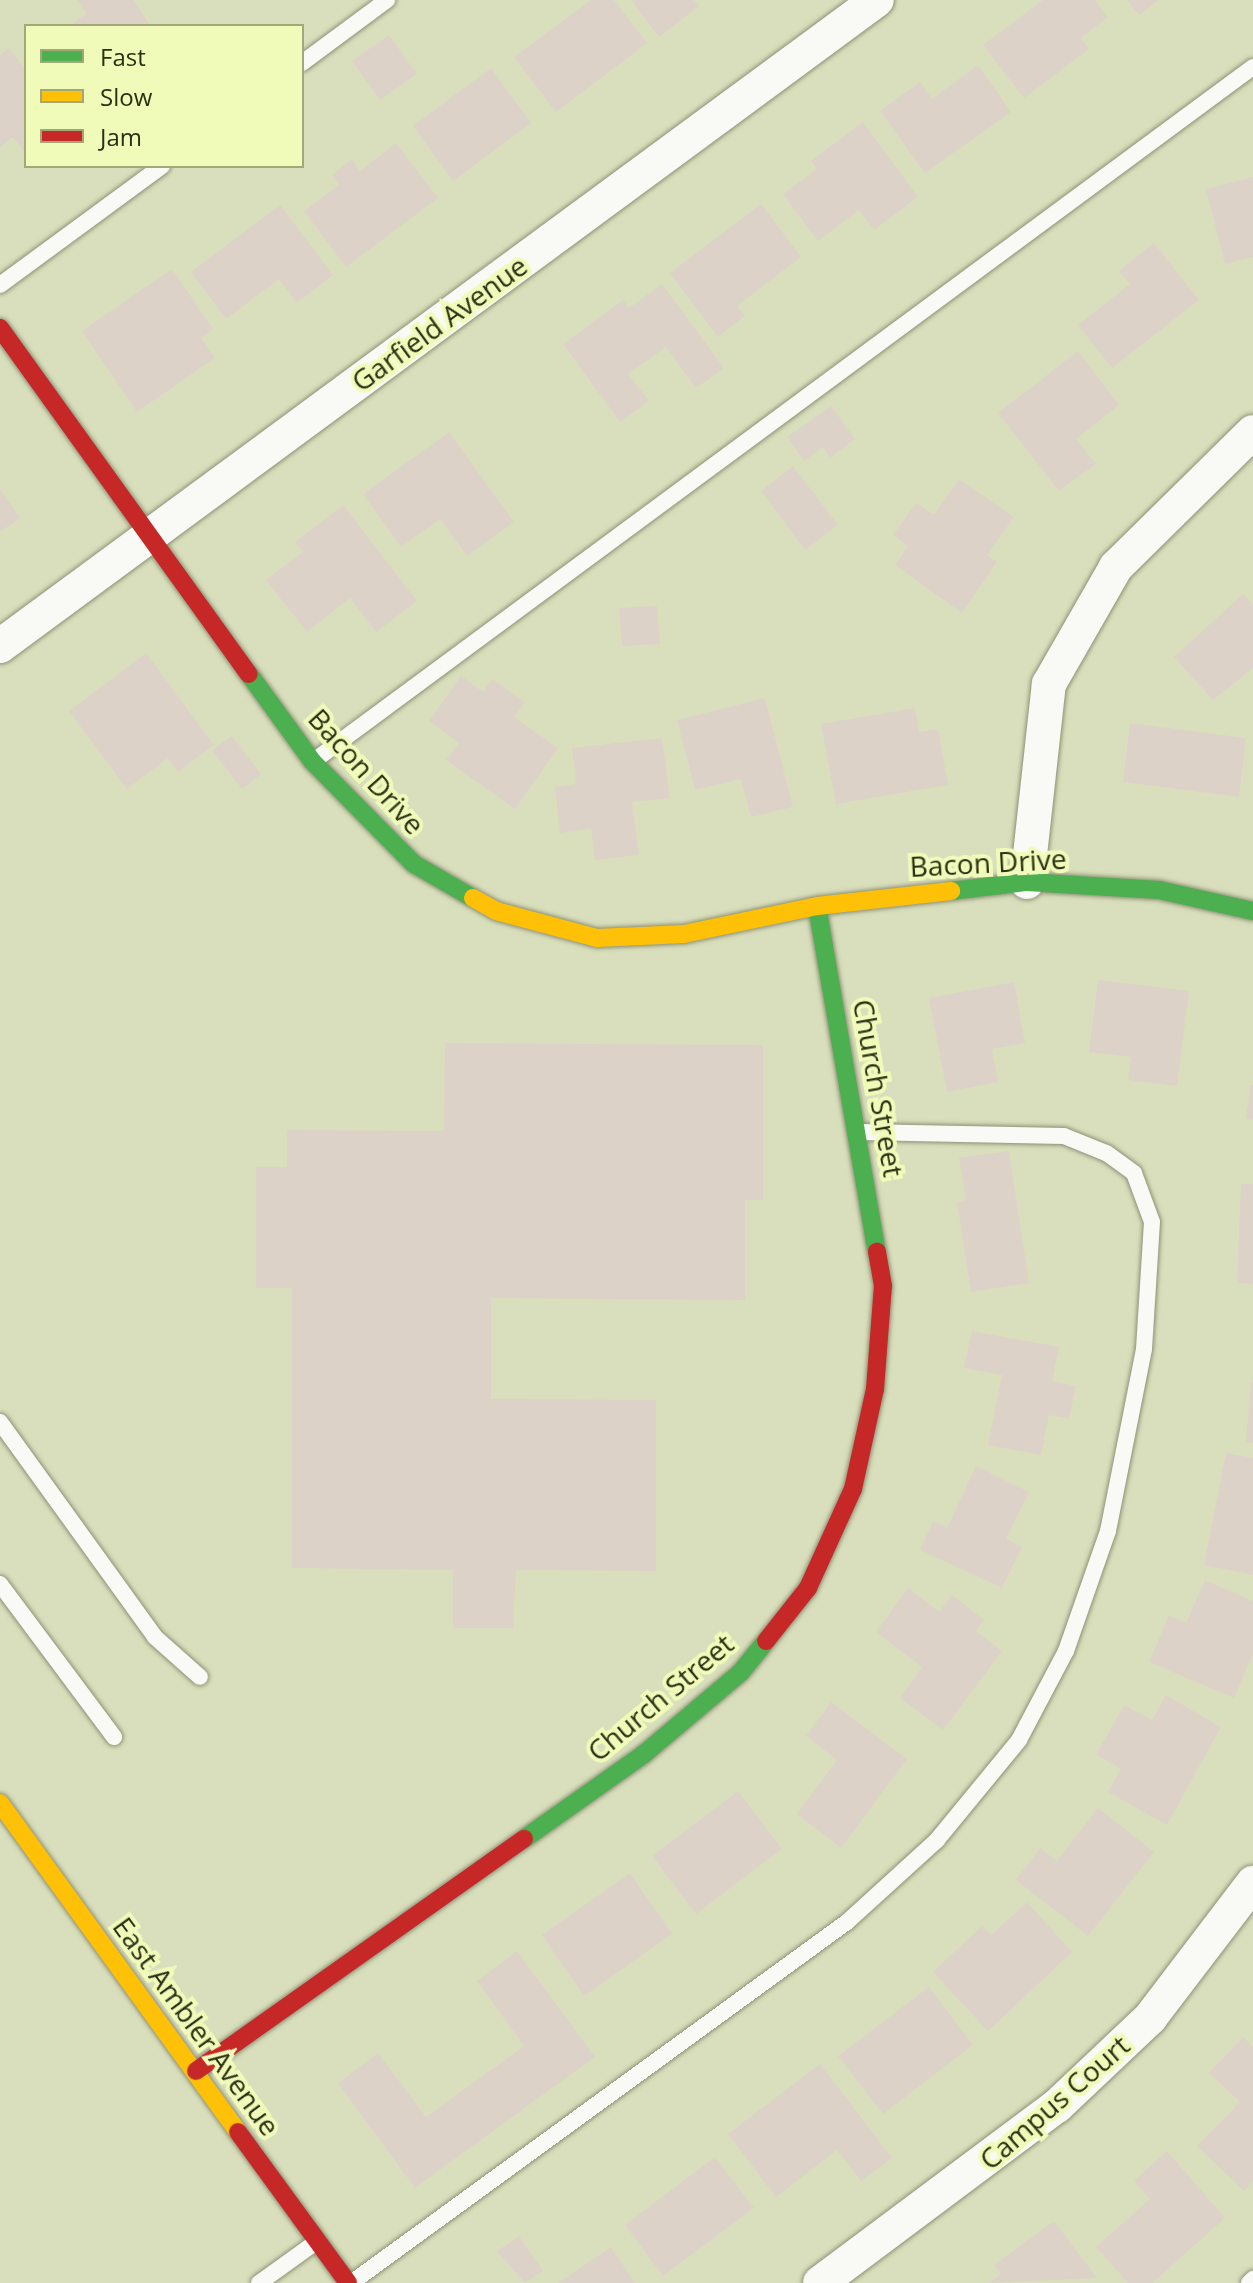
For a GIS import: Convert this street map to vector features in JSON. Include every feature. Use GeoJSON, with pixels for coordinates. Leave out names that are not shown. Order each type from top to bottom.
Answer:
{"type":"FeatureCollection","features":[{"type":"Feature","properties":{"kind":"street","name":"Garfield Avenue"},"geometry":{"type":"LineString","coordinates":[[0,646],[877,0]]}},
{"type":"Feature","properties":{"kind":"street","name":"Bacon Drive"},"geometry":{"type":"LineString","coordinates":[[0,328],[313,762],[414,864],[496,911],[597,938],[684,934],[817,906],[1027,882],[1159,890],[1251,904]]}},
{"type":"Feature","properties":{"kind":"street"},"geometry":{"type":"LineString","coordinates":[[1027,882],[1049,684],[1116,567],[1253,432]]}},
{"type":"Feature","properties":{"kind":"street","name":"Church Street"},"geometry":{"type":"LineString","coordinates":[[196,2071],[644,1754],[741,1672],[808,1588],[853,1489],[875,1389],[883,1286],[860,1132],[817,906]]}},
{"type":"Feature","properties":{"kind":"street","name":"East Ambler Avenue"},"geometry":{"type":"LineString","coordinates":[[0,1803],[350,2283]]}},
{"type":"Feature","properties":{"kind":"street","name":"Campus Court"},"geometry":{"type":"LineString","coordinates":[[820,2283],[1057,2106],[1150,2018],[1253,1883]]}},
{"type":"Feature","properties":{"kind":"lane"},"geometry":{"type":"LineString","coordinates":[[304,62],[387,0]]}},
{"type":"Feature","properties":{"kind":"lane"},"geometry":{"type":"LineString","coordinates":[[313,762],[1253,67]]}},
{"type":"Feature","properties":{"kind":"lane"},"geometry":{"type":"LineString","coordinates":[[0,285],[159,168]]}},
{"type":"Feature","properties":{"kind":"lane"},"geometry":{"type":"LineString","coordinates":[[350,2283],[847,1922],[937,1840],[1019,1740],[1066,1651],[1108,1531],[1144,1349],[1152,1222],[1134,1173],[1106,1153],[1064,1136],[860,1132]]}},
{"type":"Feature","properties":{"kind":"lane"},"geometry":{"type":"LineString","coordinates":[[0,1422],[155,1637],[200,1677]]}},
{"type":"Feature","properties":{"kind":"lane"},"geometry":{"type":"LineString","coordinates":[[0,1584],[114,1737]]}},
{"type":"Feature","properties":{"kind":"lane"},"geometry":{"type":"LineString","coordinates":[[259,2283],[318,2241]]}},
{"type":"Feature","properties":{"kind":"building"},"geometry":{"type":"Polygon","coordinates":[[[78,0],[133,0],[150,24],[72,24],[86,14],[78,0]]]}},
{"type":"Feature","properties":{"kind":"building"},"geometry":{"type":"Polygon","coordinates":[[[591,0],[614,0],[647,43],[556,112],[514,57],[591,0]]]}},
{"type":"Feature","properties":{"kind":"building"},"geometry":{"type":"Polygon","coordinates":[[[631,0],[694,0],[699,6],[659,37],[631,0]]]}},
{"type":"Feature","properties":{"kind":"building"},"geometry":{"type":"Polygon","coordinates":[[[1043,0],[1095,0],[1108,17],[1081,38],[1089,49],[1024,98],[983,45],[1043,0]]]}},
{"type":"Feature","properties":{"kind":"building"},"geometry":{"type":"Polygon","coordinates":[[[1127,0],[1159,0],[1139,15],[1127,0]]]}},
{"type":"Feature","properties":{"kind":"building"},"geometry":{"type":"Polygon","coordinates":[[[389,35],[417,74],[380,100],[352,61],[389,35]]]}},
{"type":"Feature","properties":{"kind":"building"},"geometry":{"type":"Polygon","coordinates":[[[9,48],[24,67],[24,151],[13,137],[0,147],[0,55],[9,48]]]}},
{"type":"Feature","properties":{"kind":"building"},"geometry":{"type":"Polygon","coordinates":[[[978,65],[1011,112],[925,173],[880,111],[920,82],[932,99],[978,65]]]}},
{"type":"Feature","properties":{"kind":"building"},"geometry":{"type":"Polygon","coordinates":[[[491,68],[531,123],[453,181],[413,126],[491,68]]]}},
{"type":"Feature","properties":{"kind":"building"},"geometry":{"type":"Polygon","coordinates":[[[863,122],[918,197],[874,230],[859,210],[818,241],[783,194],[817,169],[811,161],[863,122]]]}},
{"type":"Feature","properties":{"kind":"building"},"geometry":{"type":"Polygon","coordinates":[[[396,143],[438,198],[346,267],[304,211],[339,185],[332,175],[352,159],[360,171],[396,143]]]}},
{"type":"Feature","properties":{"kind":"building"},"geometry":{"type":"Polygon","coordinates":[[[1253,177],[1253,257],[1225,264],[1206,189],[1253,177]]]}},
{"type":"Feature","properties":{"kind":"building"},"geometry":{"type":"Polygon","coordinates":[[[761,204],[801,257],[737,306],[745,316],[718,337],[670,273],[761,204]]]}},
{"type":"Feature","properties":{"kind":"building"},"geometry":{"type":"Polygon","coordinates":[[[280,205],[333,275],[297,303],[279,279],[226,319],[191,272],[280,205]]]}},
{"type":"Feature","properties":{"kind":"building"},"geometry":{"type":"Polygon","coordinates":[[[1154,243],[1199,300],[1112,368],[1078,325],[1130,284],[1119,271],[1154,243]]]}},
{"type":"Feature","properties":{"kind":"building"},"geometry":{"type":"Polygon","coordinates":[[[172,269],[213,329],[201,338],[215,358],[137,412],[82,331],[172,269]]]}},
{"type":"Feature","properties":{"kind":"building"},"geometry":{"type":"Polygon","coordinates":[[[662,284],[724,368],[696,388],[666,347],[628,374],[649,401],[620,422],[563,344],[623,300],[629,308],[662,284]]]}},
{"type":"Feature","properties":{"kind":"building"},"geometry":{"type":"Polygon","coordinates":[[[1078,351],[1119,405],[1076,439],[1096,464],[1059,491],[998,413],[1078,351]]]}},
{"type":"Feature","properties":{"kind":"building"},"geometry":{"type":"Polygon","coordinates":[[[831,406],[855,439],[830,458],[823,447],[804,461],[787,437],[831,406]]]}},
{"type":"Feature","properties":{"kind":"building"},"geometry":{"type":"Polygon","coordinates":[[[449,432],[514,522],[467,556],[440,519],[401,547],[363,494],[449,432]]]}},
{"type":"Feature","properties":{"kind":"building"},"geometry":{"type":"Polygon","coordinates":[[[793,466],[838,525],[805,550],[761,491],[793,466]]]}},
{"type":"Feature","properties":{"kind":"building"},"geometry":{"type":"Polygon","coordinates":[[[959,479],[1014,517],[987,555],[997,562],[962,613],[895,565],[908,546],[893,535],[916,503],[934,515],[959,479]]]}},
{"type":"Feature","properties":{"kind":"building"},"geometry":{"type":"Polygon","coordinates":[[[0,489],[20,518],[0,532],[0,489]]]}},
{"type":"Feature","properties":{"kind":"building"},"geometry":{"type":"Polygon","coordinates":[[[343,505],[417,601],[376,632],[350,598],[307,632],[266,580],[303,552],[295,542],[343,505]]]}},
{"type":"Feature","properties":{"kind":"building"},"geometry":{"type":"Polygon","coordinates":[[[1243,594],[1253,605],[1253,668],[1213,700],[1174,657],[1243,594]]]}},
{"type":"Feature","properties":{"kind":"building"},"geometry":{"type":"Polygon","coordinates":[[[657,606],[660,644],[622,646],[619,608],[657,606]]]}},
{"type":"Feature","properties":{"kind":"building"},"geometry":{"type":"Polygon","coordinates":[[[146,653],[214,745],[178,772],[168,758],[127,789],[69,711],[146,653]]]}},
{"type":"Feature","properties":{"kind":"building"},"geometry":{"type":"Polygon","coordinates":[[[461,676],[483,692],[492,679],[525,702],[514,717],[558,748],[515,809],[446,760],[459,743],[429,721],[461,676]]]}},
{"type":"Feature","properties":{"kind":"building"},"geometry":{"type":"Polygon","coordinates":[[[765,698],[793,807],[751,817],[741,779],[695,790],[677,720],[765,698]]]}},
{"type":"Feature","properties":{"kind":"building"},"geometry":{"type":"Polygon","coordinates":[[[915,708],[919,732],[938,729],[948,785],[836,804],[821,724],[915,708]]]}},
{"type":"Feature","properties":{"kind":"building"},"geometry":{"type":"Polygon","coordinates":[[[1130,723],[1246,738],[1239,797],[1123,782],[1130,723]]]}},
{"type":"Feature","properties":{"kind":"building"},"geometry":{"type":"Polygon","coordinates":[[[232,736],[261,774],[242,789],[212,750],[232,736]]]}},
{"type":"Feature","properties":{"kind":"building"},"geometry":{"type":"Polygon","coordinates":[[[662,738],[670,798],[632,802],[639,855],[595,860],[591,829],[560,833],[555,787],[576,784],[572,748],[662,738]]]}},
{"type":"Feature","properties":{"kind":"building"},"geometry":{"type":"Polygon","coordinates":[[[1098,980],[1189,991],[1177,1086],[1128,1080],[1131,1057],[1089,1052],[1098,980]]]}},
{"type":"Feature","properties":{"kind":"building"},"geometry":{"type":"Polygon","coordinates":[[[1014,982],[1025,1043],[992,1049],[998,1082],[947,1092],[929,998],[1014,982]]]}},
{"type":"Feature","properties":{"kind":"building"},"geometry":{"type":"Polygon","coordinates":[[[445,1043],[763,1045],[763,1200],[745,1200],[745,1300],[491,1298],[491,1399],[656,1400],[656,1571],[516,1570],[513,1628],[453,1628],[453,1570],[292,1568],[292,1288],[256,1288],[256,1167],[287,1167],[287,1130],[444,1131],[445,1043]]]}},
{"type":"Feature","properties":{"kind":"building"},"geometry":{"type":"Polygon","coordinates":[[[1253,1085],[1253,1120],[1246,1118],[1253,1085]]]}},
{"type":"Feature","properties":{"kind":"building"},"geometry":{"type":"Polygon","coordinates":[[[1009,1151],[1029,1283],[971,1292],[957,1202],[966,1200],[959,1158],[1009,1151]]]}},
{"type":"Feature","properties":{"kind":"building"},"geometry":{"type":"Polygon","coordinates":[[[1241,1184],[1253,1184],[1253,1284],[1237,1283],[1241,1184]]]}},
{"type":"Feature","properties":{"kind":"building"},"geometry":{"type":"Polygon","coordinates":[[[972,1331],[1059,1347],[1052,1381],[1076,1386],[1069,1419],[1049,1415],[1041,1455],[988,1445],[1002,1375],[964,1368],[972,1331]]]}},
{"type":"Feature","properties":{"kind":"building"},"geometry":{"type":"Polygon","coordinates":[[[1253,1382],[1253,1443],[1246,1442],[1253,1382]]]}},
{"type":"Feature","properties":{"kind":"building"},"geometry":{"type":"Polygon","coordinates":[[[1226,1453],[1253,1458],[1253,1575],[1204,1565],[1226,1453]]]}},
{"type":"Feature","properties":{"kind":"building"},"geometry":{"type":"Polygon","coordinates":[[[976,1466],[1029,1492],[1006,1539],[1022,1547],[1002,1588],[920,1550],[933,1521],[947,1528],[976,1466]]]}},
{"type":"Feature","properties":{"kind":"building"},"geometry":{"type":"Polygon","coordinates":[[[1205,1580],[1253,1601],[1253,1654],[1234,1698],[1149,1662],[1169,1615],[1186,1623],[1205,1580]]]}},
{"type":"Feature","properties":{"kind":"building"},"geometry":{"type":"Polygon","coordinates":[[[908,1588],[939,1612],[952,1595],[984,1620],[976,1631],[1002,1651],[943,1730],[900,1698],[922,1667],[876,1632],[908,1588]]]}},
{"type":"Feature","properties":{"kind":"building"},"geometry":{"type":"Polygon","coordinates":[[[1166,1695],[1221,1727],[1167,1825],[1108,1792],[1121,1769],[1096,1755],[1124,1705],[1152,1720],[1166,1695]]]}},
{"type":"Feature","properties":{"kind":"building"},"geometry":{"type":"Polygon","coordinates":[[[831,1702],[907,1759],[841,1848],[797,1814],[837,1760],[806,1736],[831,1702]]]}},
{"type":"Feature","properties":{"kind":"building"},"geometry":{"type":"Polygon","coordinates":[[[738,1791],[782,1849],[696,1914],[652,1856],[738,1791]]]}},
{"type":"Feature","properties":{"kind":"building"},"geometry":{"type":"Polygon","coordinates":[[[1098,1808],[1154,1852],[1088,1936],[1016,1880],[1040,1848],[1057,1861],[1098,1808]]]}},
{"type":"Feature","properties":{"kind":"building"},"geometry":{"type":"Polygon","coordinates":[[[630,1873],[672,1934],[584,1996],[542,1935],[630,1873]]]}},
{"type":"Feature","properties":{"kind":"building"},"geometry":{"type":"Polygon","coordinates":[[[1027,1902],[1072,1952],[988,2031],[933,1972],[982,1926],[991,1935],[1027,1902]]]}},
{"type":"Feature","properties":{"kind":"building"},"geometry":{"type":"Polygon","coordinates":[[[517,1951],[595,2057],[415,2188],[338,2083],[378,2053],[426,2117],[524,2046],[477,1981],[517,1951]]]}},
{"type":"Feature","properties":{"kind":"building"},"geometry":{"type":"Polygon","coordinates":[[[929,1987],[973,2045],[883,2114],[838,2056],[929,1987]]]}},
{"type":"Feature","properties":{"kind":"building"},"geometry":{"type":"Polygon","coordinates":[[[1243,2037],[1253,2047],[1253,2181],[1244,2191],[1197,2146],[1240,2102],[1209,2073],[1243,2037]]]}},
{"type":"Feature","properties":{"kind":"building"},"geometry":{"type":"Polygon","coordinates":[[[820,2064],[892,2158],[861,2181],[837,2150],[776,2197],[728,2134],[820,2064]]]}},
{"type":"Feature","properties":{"kind":"building"},"geometry":{"type":"Polygon","coordinates":[[[1167,2151],[1225,2218],[1152,2283],[1128,2283],[1096,2247],[1150,2199],[1134,2181],[1167,2151]]]}},
{"type":"Feature","properties":{"kind":"building"},"geometry":{"type":"Polygon","coordinates":[[[715,2157],[754,2208],[663,2276],[625,2225],[715,2157]]]}},
{"type":"Feature","properties":{"kind":"building"},"geometry":{"type":"Polygon","coordinates":[[[1054,2221],[1097,2278],[989,2283],[1001,2274],[994,2265],[1054,2221]]]}},
{"type":"Feature","properties":{"kind":"building"},"geometry":{"type":"Polygon","coordinates":[[[519,2236],[543,2271],[525,2283],[497,2251],[519,2236]]]}},
{"type":"Feature","properties":{"kind":"building"},"geometry":{"type":"Polygon","coordinates":[[[611,2247],[635,2283],[558,2283],[611,2247]]]}},
{"type":"Feature","properties":{"kind":"traffic: fast"},"geometry":{"type":"LineString","coordinates":[[249,674],[313,762],[414,864],[473,898]]}},
{"type":"Feature","properties":{"kind":"traffic: fast"},"geometry":{"type":"LineString","coordinates":[[951,891],[1027,882],[1159,890],[1253,911]]}},
{"type":"Feature","properties":{"kind":"traffic: fast"},"geometry":{"type":"LineString","coordinates":[[817,906],[877,1252]]}},
{"type":"Feature","properties":{"kind":"traffic: fast"},"geometry":{"type":"LineString","coordinates":[[524,1839],[644,1754],[741,1672],[766,1641]]}},
{"type":"Feature","properties":{"kind":"traffic: slow"},"geometry":{"type":"LineString","coordinates":[[473,898],[496,911],[597,938],[684,934],[817,906],[951,891]]}},
{"type":"Feature","properties":{"kind":"traffic: slow"},"geometry":{"type":"LineString","coordinates":[[0,1803],[238,2132]]}},
{"type":"Feature","properties":{"kind":"traffic: jam"},"geometry":{"type":"LineString","coordinates":[[0,328],[249,674]]}},
{"type":"Feature","properties":{"kind":"traffic: jam"},"geometry":{"type":"LineString","coordinates":[[766,1641],[808,1588],[853,1489],[875,1389],[883,1286],[877,1252]]}},
{"type":"Feature","properties":{"kind":"traffic: jam"},"geometry":{"type":"LineString","coordinates":[[196,2071],[524,1839]]}},
{"type":"Feature","properties":{"kind":"traffic: jam"},"geometry":{"type":"LineString","coordinates":[[238,2132],[348,2283]]}}]}
